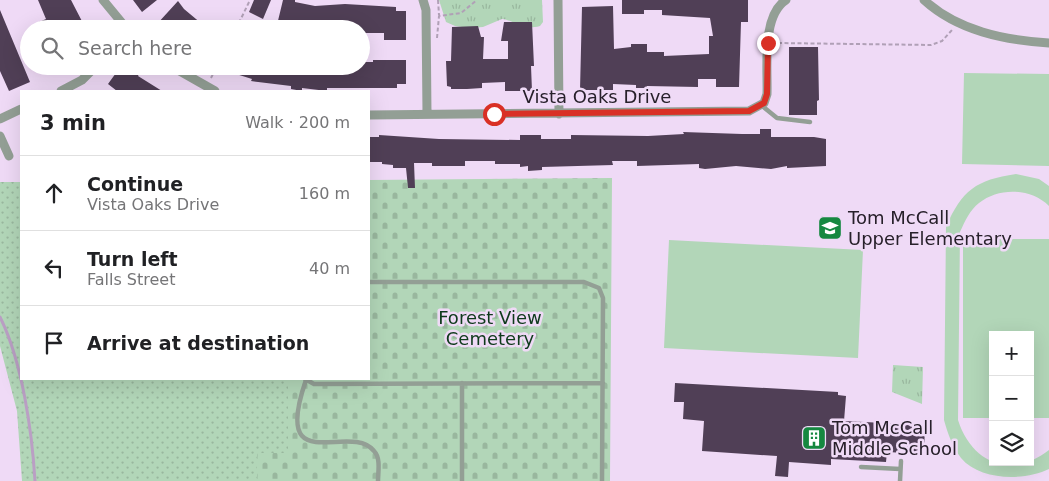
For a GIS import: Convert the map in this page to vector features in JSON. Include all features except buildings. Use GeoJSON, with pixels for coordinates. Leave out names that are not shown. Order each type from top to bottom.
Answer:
{"type":"FeatureCollection","features":[{"type":"Feature","properties":{"kind":"street"},"geometry":{"type":"LineString","coordinates":[[103,0],[120,20]]}},
{"type":"Feature","properties":{"kind":"street"},"geometry":{"type":"LineString","coordinates":[[423,0],[426,10],[427,114]]}},
{"type":"Feature","properties":{"kind":"street"},"geometry":{"type":"LineString","coordinates":[[558,0],[559,114]]}},
{"type":"Feature","properties":{"kind":"street"},"geometry":{"type":"LineString","coordinates":[[924,0],[974,30],[996,36],[1049,43]]}},
{"type":"Feature","properties":{"kind":"street"},"geometry":{"type":"LineString","coordinates":[[762,104],[767,94],[768,43],[771,23],[781,1]]}},
{"type":"Feature","properties":{"kind":"street"},"geometry":{"type":"LineString","coordinates":[[63,90],[82,80],[87,75]]}},
{"type":"Feature","properties":{"kind":"street"},"geometry":{"type":"LineString","coordinates":[[186,75],[213,90]]}},
{"type":"Feature","properties":{"kind":"street","name":"Vista Oaks Drive"},"geometry":{"type":"LineString","coordinates":[[370,115],[736,113],[749,111],[762,104]]}},
{"type":"Feature","properties":{"kind":"street"},"geometry":{"type":"LineString","coordinates":[[0,118],[20,110]]}},
{"type":"Feature","properties":{"kind":"street"},"geometry":{"type":"LineString","coordinates":[[0,136],[9,156]]}},
{"type":"Feature","properties":{"kind":"lane"},"geometry":{"type":"LineString","coordinates":[[762,104],[777,118],[810,122]]}},
{"type":"Feature","properties":{"kind":"lane"},"geometry":{"type":"LineString","coordinates":[[370,282],[584,282],[594,285],[603,298],[602,481]]}},
{"type":"Feature","properties":{"kind":"lane"},"geometry":{"type":"LineString","coordinates":[[305,380],[299,403],[296,431],[298,437],[306,446]]}},
{"type":"Feature","properties":{"kind":"lane"},"geometry":{"type":"LineString","coordinates":[[307,380],[314,384],[603,383]]}},
{"type":"Feature","properties":{"kind":"lane"},"geometry":{"type":"LineString","coordinates":[[462,383],[462,481]]}},
{"type":"Feature","properties":{"kind":"lane"},"geometry":{"type":"LineString","coordinates":[[318,448],[352,444],[368,446],[374,451],[378,459],[378,481]]}},
{"type":"Feature","properties":{"kind":"lane"},"geometry":{"type":"LineString","coordinates":[[900,481],[901,461]]}},
{"type":"Feature","properties":{"kind":"lane"},"geometry":{"type":"LineString","coordinates":[[861,467],[900,469]]}},
{"type":"Feature","properties":{"kind":"path"},"geometry":{"type":"LineString","coordinates":[[240,20],[250,0]]}},
{"type":"Feature","properties":{"kind":"path"},"geometry":{"type":"LineString","coordinates":[[426,44],[439,37],[438,0]]}},
{"type":"Feature","properties":{"kind":"path"},"geometry":{"type":"LineString","coordinates":[[439,16],[461,13],[477,0]]}},
{"type":"Feature","properties":{"kind":"path"},"geometry":{"type":"LineString","coordinates":[[768,43],[930,44],[946,38],[958,21]]}},
{"type":"Feature","properties":{"kind":"green space"},"geometry":{"type":"Polygon","coordinates":[[[439,0],[542,0],[543,22],[540,26],[524,27],[502,19],[483,27],[455,26],[446,22],[439,0]]]}},
{"type":"Feature","properties":{"kind":"green space"},"geometry":{"type":"Polygon","coordinates":[[[964,73],[1049,74],[1049,166],[962,164],[964,73]]]}},
{"type":"Feature","properties":{"kind":"green space"},"geometry":{"type":"Polygon","coordinates":[[[1016,174],[1039,179],[1049,186],[1049,206],[1042,200],[1024,193],[1005,192],[996,194],[976,206],[968,216],[960,232],[958,420],[964,435],[973,447],[989,459],[989,466],[1034,466],[1034,459],[1049,450],[1049,469],[1028,476],[1016,477],[991,475],[969,466],[955,449],[944,420],[946,227],[958,204],[972,189],[1002,176],[1016,174]]]}},
{"type":"Feature","properties":{"kind":"green space","name":"Forest View Cemetery"},"geometry":{"type":"Polygon","coordinates":[[[612,178],[610,481],[257,481],[257,453],[288,453],[288,380],[370,380],[370,180],[612,178]]]}},
{"type":"Feature","properties":{"kind":"green space"},"geometry":{"type":"Polygon","coordinates":[[[0,182],[20,182],[20,380],[288,380],[288,453],[258,453],[257,481],[22,481],[17,411],[0,346],[0,182]]]}},
{"type":"Feature","properties":{"kind":"green space"},"geometry":{"type":"Polygon","coordinates":[[[963,239],[1049,239],[1049,418],[1034,418],[1034,331],[989,331],[989,418],[963,418],[963,239]]]}},
{"type":"Feature","properties":{"kind":"green space"},"geometry":{"type":"Polygon","coordinates":[[[669,240],[863,250],[858,358],[664,348],[669,240]]]}},
{"type":"Feature","properties":{"kind":"green space"},"geometry":{"type":"Polygon","coordinates":[[[893,365],[923,367],[922,404],[892,392],[893,365]]]}},
{"type":"Feature","properties":{"kind":"waterway"},"geometry":{"type":"LineString","coordinates":[[0,317],[8,335],[20,375]]}},
{"type":"Feature","properties":{"kind":"waterway"},"geometry":{"type":"LineString","coordinates":[[21,380],[31,440],[35,481]]}},
{"type":"Feature","properties":{"kind":"place","name":"Tom McCall Upper Elementary"},"geometry":{"type":"Point","coordinates":[830,228]}},
{"type":"Feature","properties":{"kind":"place","name":"Tom McCall Middle School"},"geometry":{"type":"Point","coordinates":[814,438]}},
{"type":"Feature","properties":{"kind":"route"},"geometry":{"type":"LineString","coordinates":[[494,114],[736,113],[749,111],[758,108],[764,103],[767,94],[768,43]]}}]}
